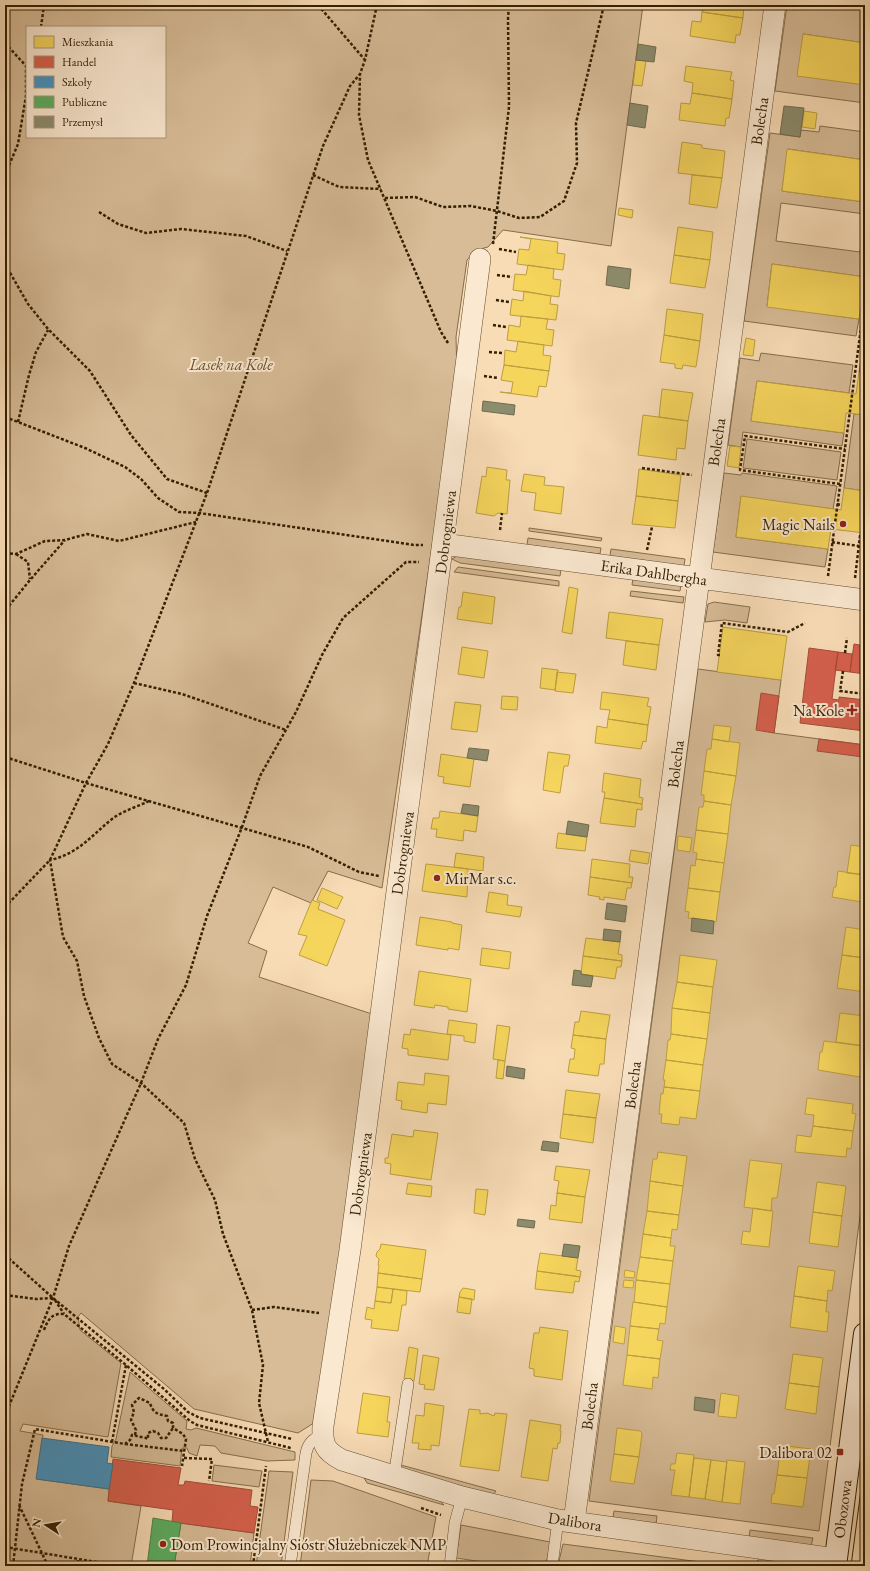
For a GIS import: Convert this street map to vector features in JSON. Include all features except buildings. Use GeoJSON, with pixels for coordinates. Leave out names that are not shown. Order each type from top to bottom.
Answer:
{"type":"FeatureCollection","features":[{"type":"Feature","properties":{"kind":"street","name":"Bolecha"},"geometry":{"type":"LineString","coordinates":[[566,1521],[676,757],[698,577],[775,5]]}},
{"type":"Feature","properties":{"kind":"street","name":"Dobrogniewa"},"geometry":{"type":"LineString","coordinates":[[324,1441],[466,370],[489,252]]}},
{"type":"Feature","properties":{"kind":"street","name":"Erika Dahlbergha"},"geometry":{"type":"LineString","coordinates":[[442,553],[698,577],[865,600]]}},
{"type":"Feature","properties":{"kind":"street","name":"Obozowa"},"geometry":{"type":"LineString","coordinates":[[835,1562],[865,1334]]}},
{"type":"Feature","properties":{"kind":"street","name":"Dalibora"},"geometry":{"type":"LineString","coordinates":[[324,1441],[331,1454],[342,1460],[462,1497],[566,1521],[835,1562]]}},
{"type":"Feature","properties":{"kind":"lane"},"geometry":{"type":"LineString","coordinates":[[394,1477],[408,1384]]}},
{"type":"Feature","properties":{"kind":"lane"},"geometry":{"type":"LineString","coordinates":[[290,1566],[302,1473],[307,1447],[314,1439],[324,1441]]}},
{"type":"Feature","properties":{"kind":"lane"},"geometry":{"type":"LineString","coordinates":[[450,1566],[455,1524],[462,1497]]}},
{"type":"Feature","properties":{"kind":"lane"},"geometry":{"type":"LineString","coordinates":[[552,1566],[566,1521]]}},
{"type":"Feature","properties":{"kind":"path"},"geometry":{"type":"LineString","coordinates":[[41,26],[44,5]]}},
{"type":"Feature","properties":{"kind":"path"},"geometry":{"type":"LineString","coordinates":[[318,5],[366,60]]}},
{"type":"Feature","properties":{"kind":"path"},"geometry":{"type":"LineString","coordinates":[[5,907],[50,860],[86,783],[108,744],[134,683],[207,493],[323,146],[350,86],[360,74],[366,60],[377,5]]}},
{"type":"Feature","properties":{"kind":"path"},"geometry":{"type":"LineString","coordinates":[[510,5],[508,19],[509,107],[498,211],[489,252],[516,252]]}},
{"type":"Feature","properties":{"kind":"path"},"geometry":{"type":"LineString","coordinates":[[385,198],[415,197],[443,207],[471,206],[498,211],[519,218],[540,217],[564,201],[577,163],[576,123],[604,5]]}},
{"type":"Feature","properties":{"kind":"path"},"geometry":{"type":"LineString","coordinates":[[5,43],[26,65],[26,96],[18,144],[5,175]]}},
{"type":"Feature","properties":{"kind":"path"},"geometry":{"type":"LineString","coordinates":[[360,74],[359,115],[368,160],[441,332],[466,370]]}},
{"type":"Feature","properties":{"kind":"path"},"geometry":{"type":"LineString","coordinates":[[313,175],[339,187],[381,188]]}},
{"type":"Feature","properties":{"kind":"path"},"geometry":{"type":"LineString","coordinates":[[99,212],[118,224],[146,233],[181,229],[246,236],[287,251]]}},
{"type":"Feature","properties":{"kind":"path"},"geometry":{"type":"LineString","coordinates":[[5,264],[28,304],[48,329],[90,371],[131,435],[167,479],[207,493]]}},
{"type":"Feature","properties":{"kind":"path"},"geometry":{"type":"LineString","coordinates":[[827,578],[845,449],[847,418],[853,390],[863,302],[865,298]]}},
{"type":"Feature","properties":{"kind":"path"},"geometry":{"type":"LineString","coordinates":[[18,422],[36,352],[48,329]]}},
{"type":"Feature","properties":{"kind":"path"},"geometry":{"type":"LineString","coordinates":[[5,417],[85,448],[125,467],[141,479],[158,498],[179,512],[199,513],[414,545],[442,553]]}},
{"type":"Feature","properties":{"kind":"path"},"geometry":{"type":"LineString","coordinates":[[840,484],[740,470],[745,436],[845,449]]}},
{"type":"Feature","properties":{"kind":"path"},"geometry":{"type":"LineString","coordinates":[[642,468],[693,475]]}},
{"type":"Feature","properties":{"kind":"path"},"geometry":{"type":"LineString","coordinates":[[500,531],[502,513]]}},
{"type":"Feature","properties":{"kind":"path"},"geometry":{"type":"LineString","coordinates":[[16,554],[45,541],[65,540],[87,534],[119,541],[196,521]]}},
{"type":"Feature","properties":{"kind":"path"},"geometry":{"type":"LineString","coordinates":[[647,551],[652,527]]}},
{"type":"Feature","properties":{"kind":"path"},"geometry":{"type":"LineString","coordinates":[[493,530],[507,532]]}},
{"type":"Feature","properties":{"kind":"path"},"geometry":{"type":"LineString","coordinates":[[854,582],[860,536],[865,537]]}},
{"type":"Feature","properties":{"kind":"path"},"geometry":{"type":"LineString","coordinates":[[5,608],[8,607],[65,540]]}},
{"type":"Feature","properties":{"kind":"path"},"geometry":{"type":"LineString","coordinates":[[832,542],[859,546]]}},
{"type":"Feature","properties":{"kind":"path"},"geometry":{"type":"LineString","coordinates":[[640,550],[654,552]]}},
{"type":"Feature","properties":{"kind":"path"},"geometry":{"type":"LineString","coordinates":[[5,553],[16,554],[28,562],[30,580]]}},
{"type":"Feature","properties":{"kind":"path"},"geometry":{"type":"LineString","coordinates":[[5,1416],[44,1322],[69,1246],[141,1084],[158,1039],[186,985],[207,916],[242,827],[260,776],[296,712],[322,655],[343,618],[406,562],[442,553]]}},
{"type":"Feature","properties":{"kind":"path"},"geometry":{"type":"LineString","coordinates":[[720,655],[718,655],[722,623],[788,632],[805,623]]}},
{"type":"Feature","properties":{"kind":"path"},"geometry":{"type":"LineString","coordinates":[[846,653],[847,638]]}},
{"type":"Feature","properties":{"kind":"path"},"geometry":{"type":"LineString","coordinates":[[843,671],[840,691],[865,694]]}},
{"type":"Feature","properties":{"kind":"path"},"geometry":{"type":"LineString","coordinates":[[134,683],[182,694],[286,730]]}},
{"type":"Feature","properties":{"kind":"path"},"geometry":{"type":"LineString","coordinates":[[5,757],[86,783],[308,847],[359,872],[398,880]]}},
{"type":"Feature","properties":{"kind":"path"},"geometry":{"type":"LineString","coordinates":[[50,860],[63,857],[87,842],[113,818],[149,801]]}},
{"type":"Feature","properties":{"kind":"path"},"geometry":{"type":"LineString","coordinates":[[50,860],[63,937],[77,962],[84,996],[98,1038],[112,1064],[141,1084],[184,1123],[195,1159],[215,1200],[223,1234],[252,1310],[263,1365],[259,1402],[268,1442]]}},
{"type":"Feature","properties":{"kind":"path"},"geometry":{"type":"LineString","coordinates":[[5,1256],[53,1298],[164,1389],[188,1412],[200,1418],[292,1439]]}},
{"type":"Feature","properties":{"kind":"path"},"geometry":{"type":"LineString","coordinates":[[5,1295],[36,1299],[53,1298]]}},
{"type":"Feature","properties":{"kind":"path"},"geometry":{"type":"LineString","coordinates":[[53,1298],[64,1314],[126,1365],[190,1421],[197,1425],[297,1450],[300,1454],[298,1468],[302,1473]]}},
{"type":"Feature","properties":{"kind":"path"},"geometry":{"type":"LineString","coordinates":[[252,1310],[274,1307],[340,1316]]}},
{"type":"Feature","properties":{"kind":"path"},"geometry":{"type":"LineString","coordinates":[[44,1322],[56,1314],[64,1314]]}},
{"type":"Feature","properties":{"kind":"path"},"geometry":{"type":"LineString","coordinates":[[44,1330],[52,1316]]}},
{"type":"Feature","properties":{"kind":"path"},"geometry":{"type":"LineString","coordinates":[[112,1442],[126,1365]]}},
{"type":"Feature","properties":{"kind":"path"},"geometry":{"type":"LineString","coordinates":[[125,1444],[130,1440],[132,1435],[135,1436],[138,1437],[144,1436],[148,1439],[148,1433],[153,1432],[158,1434],[161,1438],[166,1438],[173,1428],[173,1423],[168,1421],[166,1416],[152,1411],[150,1403],[139,1398],[132,1405],[134,1412],[131,1420],[136,1430],[135,1436]]}},
{"type":"Feature","properties":{"kind":"path"},"geometry":{"type":"LineString","coordinates":[[173,1428],[183,1434],[186,1439],[182,1466]]}},
{"type":"Feature","properties":{"kind":"path"},"geometry":{"type":"LineString","coordinates":[[13,1566],[22,1484],[35,1429],[125,1444],[184,1451]]}},
{"type":"Feature","properties":{"kind":"path"},"geometry":{"type":"LineString","coordinates":[[184,1458],[212,1459],[209,1481]]}},
{"type":"Feature","properties":{"kind":"path"},"geometry":{"type":"LineString","coordinates":[[253,1566],[266,1466]]}},
{"type":"Feature","properties":{"kind":"path"},"geometry":{"type":"LineString","coordinates":[[19,1504],[48,1566]]}},
{"type":"Feature","properties":{"kind":"path"},"geometry":{"type":"LineString","coordinates":[[5,1547],[121,1566]]}},
{"type":"Feature","properties":{"kind":"path"},"geometry":{"type":"LineString","coordinates":[[78,1560],[78,1566]]}},
{"type":"Feature","properties":{"kind":"green space","name":"Lasek na Kole"},"geometry":{"type":"Polygon","coordinates":[[[5,5],[643,5],[611,246],[503,230],[488,247],[476,250],[467,260],[456,337],[457,376],[382,888],[328,871],[311,903],[273,887],[248,943],[267,951],[259,977],[372,1014],[317,1421],[298,1433],[194,1409],[81,1313],[78,1317],[80,1330],[121,1363],[108,1437],[23,1424],[20,1431],[43,1435],[37,1479],[109,1489],[108,1501],[141,1506],[131,1566],[102,1562],[101,1566],[5,1566],[5,5]]]}},
{"type":"Feature","properties":{"kind":"green space"},"geometry":{"type":"Polygon","coordinates":[[[787,5],[865,5],[865,43],[803,34],[865,85],[865,103],[775,91],[787,5]]]}},
{"type":"Feature","properties":{"kind":"green space"},"geometry":{"type":"Polygon","coordinates":[[[820,126],[865,132],[865,160],[788,149],[782,191],[865,202],[865,214],[781,203],[776,241],[860,252],[862,238],[865,238],[865,277],[772,264],[767,306],[859,319],[856,336],[744,321],[770,133],[800,137],[801,130],[819,132],[820,126]]]}},
{"type":"Feature","properties":{"kind":"green space"},"geometry":{"type":"Polygon","coordinates":[[[761,353],[853,365],[849,393],[757,381],[751,421],[844,433],[842,446],[743,432],[741,447],[728,445],[740,358],[759,361],[761,353]]]}},
{"type":"Feature","properties":{"kind":"green space"},"geometry":{"type":"Polygon","coordinates":[[[862,353],[865,353],[865,373],[859,372],[862,353]]]}},
{"type":"Feature","properties":{"kind":"green space"},"geometry":{"type":"Polygon","coordinates":[[[854,414],[865,415],[865,491],[844,488],[854,414]]]}},
{"type":"Feature","properties":{"kind":"green space"},"geometry":{"type":"Polygon","coordinates":[[[747,439],[841,452],[837,480],[743,468],[747,439]]]}},
{"type":"Feature","properties":{"kind":"green space"},"geometry":{"type":"Polygon","coordinates":[[[724,473],[741,475],[742,473],[837,486],[833,509],[741,497],[736,537],[828,549],[825,567],[713,552],[724,473]]]}},
{"type":"Feature","properties":{"kind":"green space"},"geometry":{"type":"Polygon","coordinates":[[[529,528],[602,538],[601,541],[529,531],[529,528]]]}},
{"type":"Feature","properties":{"kind":"green space"},"geometry":{"type":"Polygon","coordinates":[[[528,538],[601,548],[600,554],[527,545],[528,538]]]}},
{"type":"Feature","properties":{"kind":"green space"},"geometry":{"type":"Polygon","coordinates":[[[611,549],[685,559],[684,566],[610,556],[611,549]]]}},
{"type":"Feature","properties":{"kind":"green space"},"geometry":{"type":"Polygon","coordinates":[[[457,556],[561,569],[560,576],[460,563],[452,559],[457,556]]]}},
{"type":"Feature","properties":{"kind":"green space"},"geometry":{"type":"Polygon","coordinates":[[[458,567],[559,581],[559,586],[454,572],[458,567]]]}},
{"type":"Feature","properties":{"kind":"green space"},"geometry":{"type":"Polygon","coordinates":[[[633,578],[681,585],[680,591],[632,585],[633,578]]]}},
{"type":"Feature","properties":{"kind":"green space"},"geometry":{"type":"Polygon","coordinates":[[[631,591],[684,597],[683,603],[630,596],[631,591]]]}},
{"type":"Feature","properties":{"kind":"green space"},"geometry":{"type":"Polygon","coordinates":[[[714,602],[750,607],[747,623],[725,620],[705,622],[708,604],[714,602]]]}},
{"type":"Feature","properties":{"kind":"green space"},"geometry":{"type":"Polygon","coordinates":[[[698,669],[781,680],[774,733],[865,745],[865,1178],[819,1531],[589,1501],[698,669]]]}},
{"type":"Feature","properties":{"kind":"green space"},"geometry":{"type":"Polygon","coordinates":[[[130,1372],[187,1421],[186,1429],[191,1430],[196,1428],[295,1452],[295,1460],[267,1461],[221,1453],[215,1446],[200,1445],[197,1456],[189,1453],[187,1448],[182,1448],[180,1466],[111,1457],[112,1446],[116,1439],[130,1372]]]}},
{"type":"Feature","properties":{"kind":"green space"},"geometry":{"type":"Polygon","coordinates":[[[214,1465],[262,1471],[259,1487],[212,1481],[214,1465]]]}},
{"type":"Feature","properties":{"kind":"green space"},"geometry":{"type":"Polygon","coordinates":[[[401,1465],[496,1491],[493,1495],[401,1469],[401,1465]]]}},
{"type":"Feature","properties":{"kind":"green space"},"geometry":{"type":"Polygon","coordinates":[[[269,1471],[293,1472],[281,1566],[256,1566],[269,1471]]]}},
{"type":"Feature","properties":{"kind":"green space"},"geometry":{"type":"Polygon","coordinates":[[[364,1478],[440,1501],[444,1505],[367,1483],[364,1478]]]}},
{"type":"Feature","properties":{"kind":"green space"},"geometry":{"type":"Polygon","coordinates":[[[311,1480],[333,1481],[436,1517],[427,1566],[300,1566],[311,1480]]]}},
{"type":"Feature","properties":{"kind":"green space"},"geometry":{"type":"Polygon","coordinates":[[[614,1511],[657,1516],[656,1524],[613,1518],[614,1511]]]}},
{"type":"Feature","properties":{"kind":"green space"},"geometry":{"type":"Polygon","coordinates":[[[181,1523],[254,1533],[250,1566],[174,1566],[181,1523]]]}},
{"type":"Feature","properties":{"kind":"green space"},"geometry":{"type":"Polygon","coordinates":[[[461,1525],[550,1542],[549,1553],[545,1563],[529,1566],[456,1558],[461,1525]]]}},
{"type":"Feature","properties":{"kind":"green space"},"geometry":{"type":"Polygon","coordinates":[[[750,1530],[813,1538],[811,1546],[749,1538],[750,1530]]]}},
{"type":"Feature","properties":{"kind":"green space"},"geometry":{"type":"Polygon","coordinates":[[[563,1544],[731,1566],[561,1566],[559,1561],[563,1544]]]}},
{"type":"Feature","properties":{"kind":"green space"},"geometry":{"type":"Polygon","coordinates":[[[760,1558],[809,1565],[769,1566],[754,1564],[760,1558]]]}},
{"type":"Feature","properties":{"kind":"tram line"},"geometry":{"type":"LineString","coordinates":[[851,1566],[865,1459]]}},
{"type":"Feature","properties":{"kind":"tram line"},"geometry":{"type":"LineString","coordinates":[[860,1566],[865,1528]]}},
{"type":"Feature","properties":{"kind":"place","name":"Magic Nails"},"geometry":{"type":"Point","coordinates":[843,524]}},
{"type":"Feature","properties":{"kind":"place","name":"Na Kole"},"geometry":{"type":"Point","coordinates":[852,710]}},
{"type":"Feature","properties":{"kind":"place","name":"MirMar s.c."},"geometry":{"type":"Point","coordinates":[437,878]}},
{"type":"Feature","properties":{"kind":"place","name":"Dalibora 02"},"geometry":{"type":"Point","coordinates":[840,1452]}},
{"type":"Feature","properties":{"kind":"place","name":"Dom Prowincjalny Sióstr Służebniczek NMP"},"geometry":{"type":"Point","coordinates":[163,1544]}}]}
